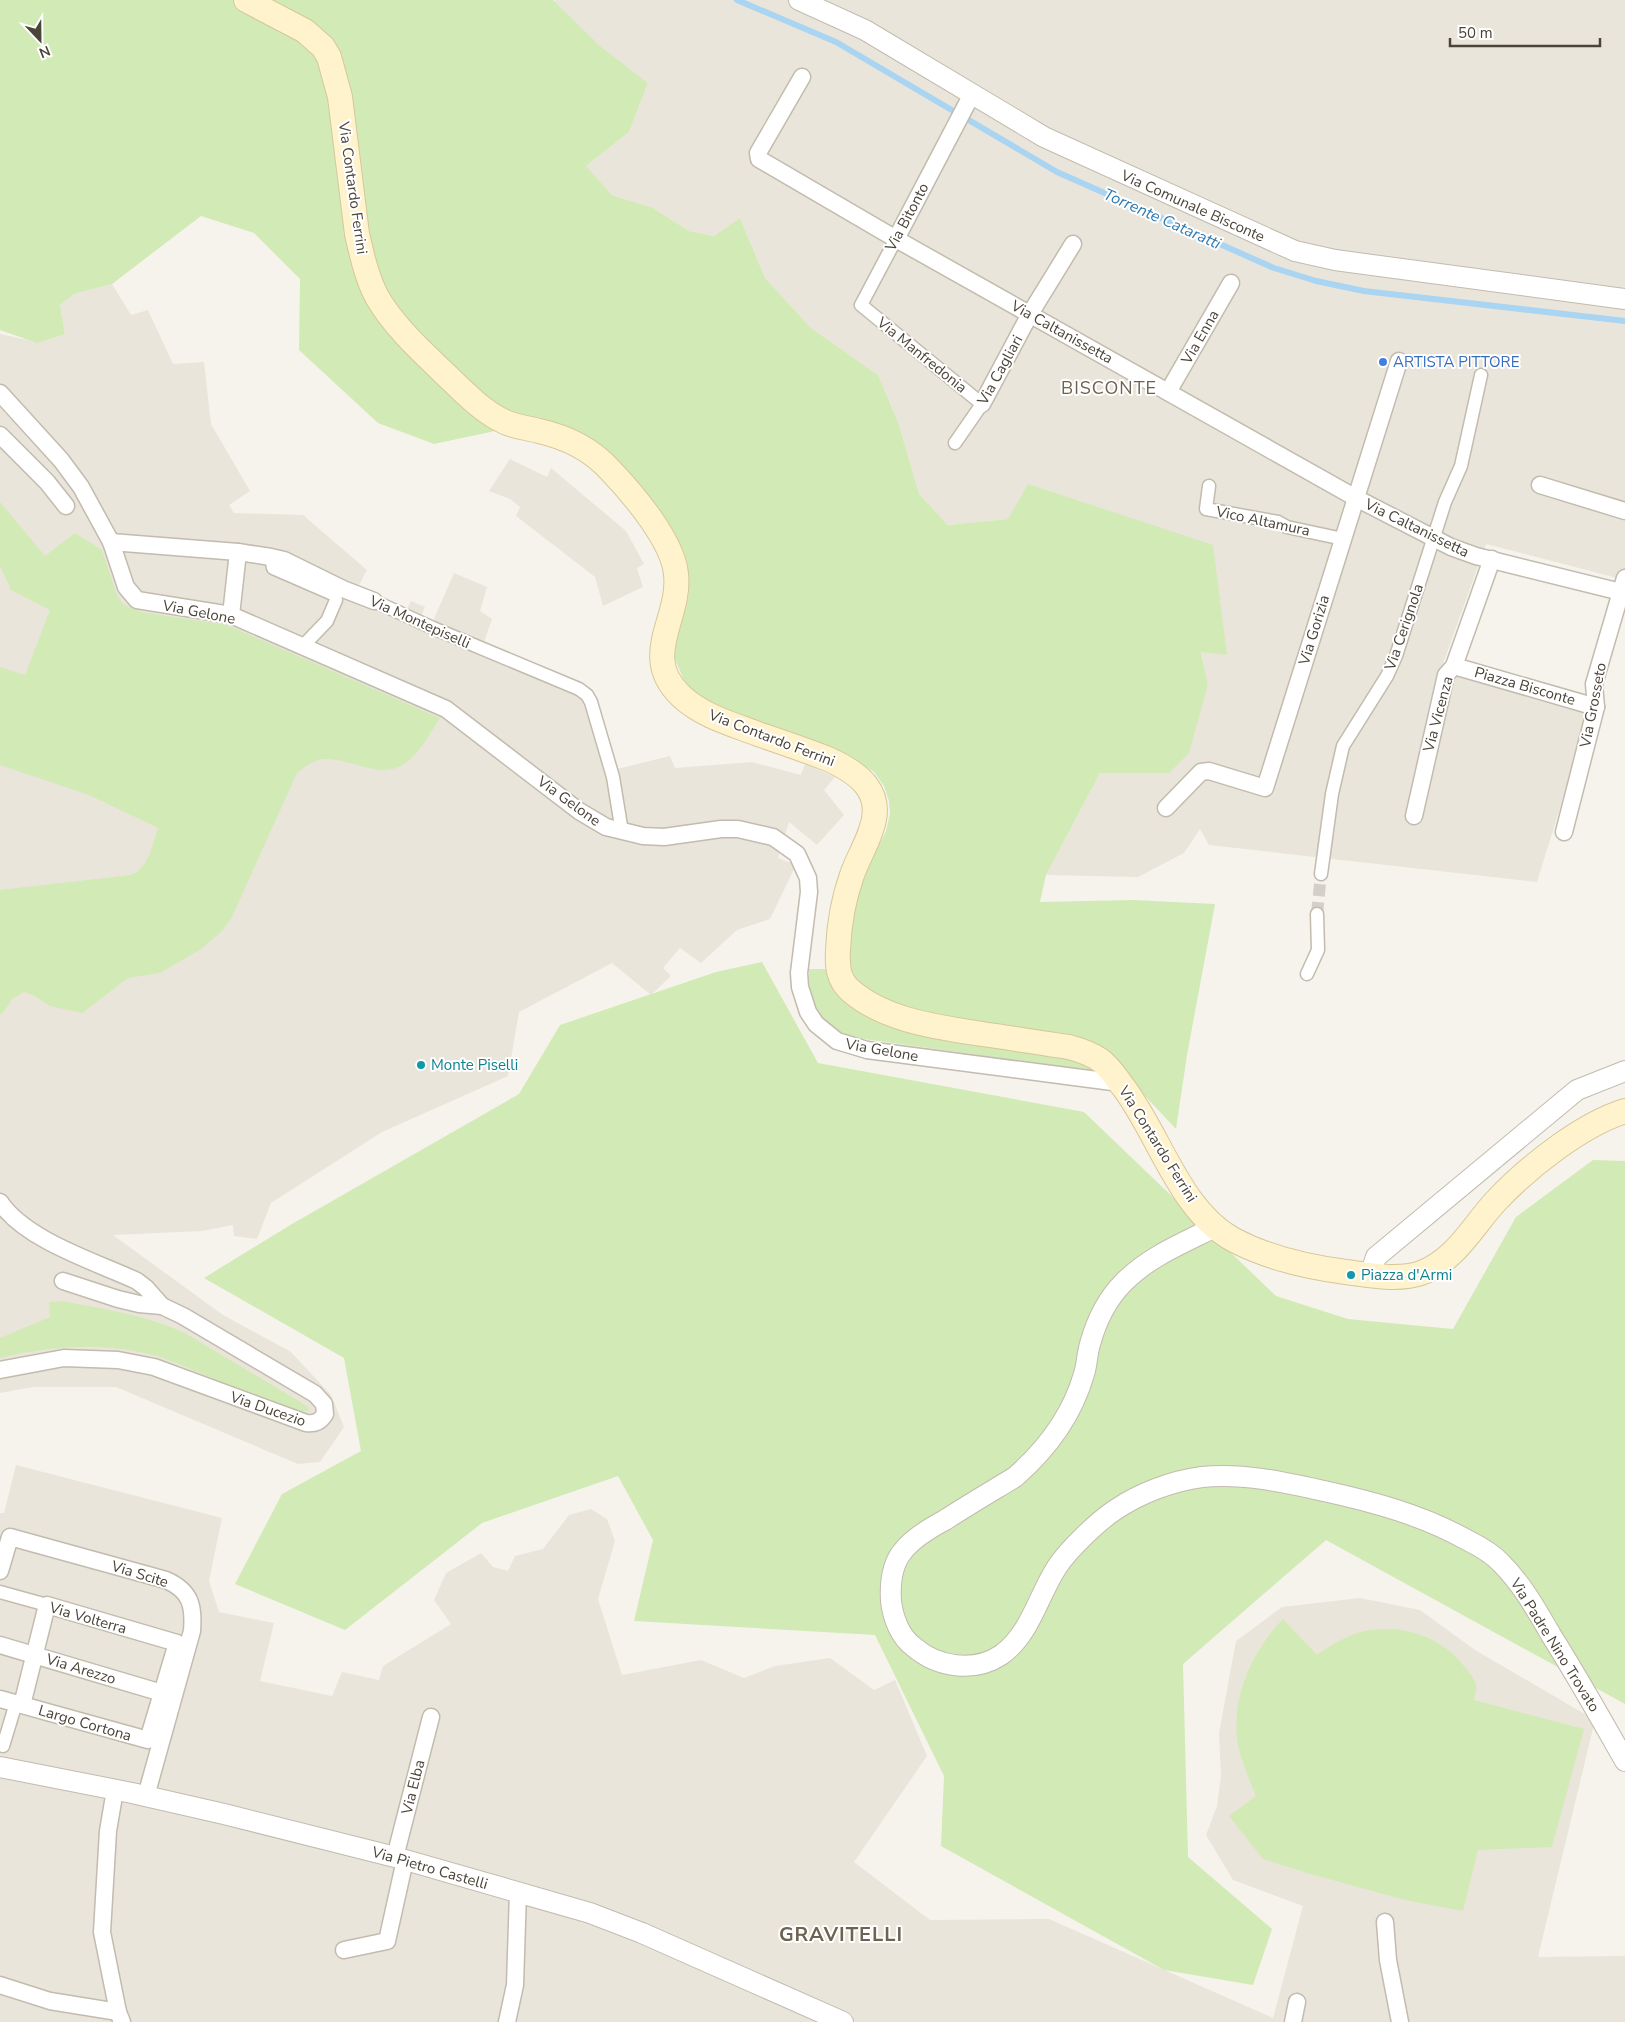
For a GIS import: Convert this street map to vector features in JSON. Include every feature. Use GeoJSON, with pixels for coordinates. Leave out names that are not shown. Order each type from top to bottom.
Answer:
{"type":"FeatureCollection","features":[{"type":"Feature","properties":{"kind":"main road","name":"Via Contardo Ferrini"},"geometry":{"type":"LineString","coordinates":[[246,0],[316,38],[329,57],[340,97],[357,234],[362,256],[377,296],[399,329],[459,387],[493,416],[512,425],[559,436],[590,451],[610,469],[628,490],[666,543],[673,559],[677,589],[663,638],[662,663],[673,686],[686,700],[714,717],[846,767],[865,782],[874,800],[874,820],[852,873],[841,912],[838,968],[844,984],[852,992],[867,1002],[912,1022],[1083,1050],[1101,1061],[1120,1083],[1137,1107],[1192,1201],[1203,1216],[1233,1239],[1252,1248],[1298,1264],[1370,1275],[1403,1276],[1419,1273],[1438,1265],[1458,1248],[1496,1201],[1520,1178],[1584,1129],[1625,1111]]}},
{"type":"Feature","properties":{"kind":"street","name":"Via Comunale Bisconte"},"geometry":{"type":"LineString","coordinates":[[798,0],[865,30],[969,100],[1070,150],[1283,247],[1307,255],[1625,299]]}},
{"type":"Feature","properties":{"kind":"street","name":"Via Caltanissetta"},"geometry":{"type":"LineString","coordinates":[[802,77],[758,153],[759,159],[896,239],[1356,498],[1433,538],[1476,556],[1624,588]]}},
{"type":"Feature","properties":{"kind":"street","name":"Via Bitonto"},"geometry":{"type":"LineString","coordinates":[[861,305],[969,100]]}},
{"type":"Feature","properties":{"kind":"street","name":"Via Cagliari"},"geometry":{"type":"LineString","coordinates":[[955,443],[982,404],[1030,314],[1073,244]]}},
{"type":"Feature","properties":{"kind":"street","name":"Via Enna"},"geometry":{"type":"LineString","coordinates":[[1168,392],[1231,283]]}},
{"type":"Feature","properties":{"kind":"street","name":"Via Manfredonia"},"geometry":{"type":"LineString","coordinates":[[861,305],[982,404]]}},
{"type":"Feature","properties":{"kind":"street","name":"Via Gorizia"},"geometry":{"type":"LineString","coordinates":[[1166,808],[1201,772],[1209,771],[1265,788],[1399,361]]}},
{"type":"Feature","properties":{"kind":"street","name":"Via Cerignola"},"geometry":{"type":"LineString","coordinates":[[1321,874],[1332,794],[1343,746],[1387,676],[1396,656],[1445,502],[1461,466],[1481,375]]}},
{"type":"Feature","properties":{"kind":"street","name":"Via Gelone"},"geometry":{"type":"LineString","coordinates":[[0,393],[72,473],[111,542],[126,587],[137,600],[232,615],[446,709],[579,811],[606,827],[644,836],[738,829],[773,837],[797,854],[808,878],[809,892],[801,949],[800,987],[808,1012],[816,1024],[837,1042],[867,1050],[1120,1083]]}},
{"type":"Feature","properties":{"kind":"street"},"geometry":{"type":"LineString","coordinates":[[0,436],[47,482],[66,506]]}},
{"type":"Feature","properties":{"kind":"street"},"geometry":{"type":"LineString","coordinates":[[1540,485],[1625,511]]}},
{"type":"Feature","properties":{"kind":"street","name":"Vico Altamura"},"geometry":{"type":"LineString","coordinates":[[1209,486],[1206,509],[1278,522],[1287,527],[1343,539]]}},
{"type":"Feature","properties":{"kind":"street","name":"Via Montepiselli"},"geometry":{"type":"LineString","coordinates":[[111,542],[238,552],[284,560],[343,589],[579,690],[587,695],[591,702],[613,777],[622,832]]}},
{"type":"Feature","properties":{"kind":"street"},"geometry":{"type":"LineString","coordinates":[[232,615],[238,552]]}},
{"type":"Feature","properties":{"kind":"street"},"geometry":{"type":"LineString","coordinates":[[271,557],[273,568],[335,596],[336,600],[328,620],[302,647]]}},
{"type":"Feature","properties":{"kind":"street","name":"Via Vicenza"},"geometry":{"type":"LineString","coordinates":[[1414,816],[1446,675],[1454,666],[1492,559]]}},
{"type":"Feature","properties":{"kind":"street","name":"Via Grosseto"},"geometry":{"type":"LineString","coordinates":[[1564,832],[1596,706],[1594,684],[1624,588]]}},
{"type":"Feature","properties":{"kind":"street","name":"Piazza Bisconte"},"geometry":{"type":"LineString","coordinates":[[1454,666],[1596,706]]}},
{"type":"Feature","properties":{"kind":"street"},"geometry":{"type":"LineString","coordinates":[[1307,974],[1318,950],[1317,914]]}},
{"type":"Feature","properties":{"kind":"street"},"geometry":{"type":"LineString","coordinates":[[1370,1275],[1376,1257],[1577,1090],[1625,1071]]}},
{"type":"Feature","properties":{"kind":"street"},"geometry":{"type":"LineString","coordinates":[[0,1202],[21,1225],[47,1241],[137,1281],[162,1306]]}},
{"type":"Feature","properties":{"kind":"street","name":"Via Padre Nino Trovato"},"geometry":{"type":"LineString","coordinates":[[1215,1227],[1173,1247],[1148,1262],[1124,1282],[1113,1296],[1097,1322],[1089,1346],[1084,1374],[1067,1417],[1054,1436],[1031,1462],[1015,1477],[926,1531],[901,1552],[891,1582],[891,1599],[893,1615],[910,1645],[928,1658],[944,1664],[983,1663],[998,1657],[1014,1646],[1024,1631],[1058,1565],[1078,1542],[1114,1510],[1162,1486],[1189,1479],[1221,1476],[1268,1479],[1394,1508],[1440,1526],[1498,1559],[1522,1587],[1625,1761]]}},
{"type":"Feature","properties":{"kind":"street","name":"Via Ducezio"},"geometry":{"type":"LineString","coordinates":[[0,1370],[64,1358],[118,1360],[154,1367],[306,1423],[312,1424],[322,1419],[326,1410],[324,1404],[314,1394],[183,1316],[162,1306],[139,1304],[118,1299],[63,1281]]}},
{"type":"Feature","properties":{"kind":"street","name":"Via Scite"},"geometry":{"type":"LineString","coordinates":[[0,1571],[10,1538],[166,1580],[178,1586],[184,1592],[192,1609],[192,1631],[146,1796]]}},
{"type":"Feature","properties":{"kind":"street","name":"Via Volterra"},"geometry":{"type":"LineString","coordinates":[[0,1592],[176,1643],[162,1693]]}},
{"type":"Feature","properties":{"kind":"street"},"geometry":{"type":"LineString","coordinates":[[2,1746],[12,1703],[34,1655],[47,1606]]}},
{"type":"Feature","properties":{"kind":"street","name":"Via Arezzo"},"geometry":{"type":"LineString","coordinates":[[0,1645],[162,1693]]}},
{"type":"Feature","properties":{"kind":"street","name":"Largo Cortona"},"geometry":{"type":"LineString","coordinates":[[12,1703],[148,1740],[162,1693]]}},
{"type":"Feature","properties":{"kind":"street","name":"Via Elba"},"geometry":{"type":"LineString","coordinates":[[344,1950],[387,1941],[400,1858],[430,1717]]}},
{"type":"Feature","properties":{"kind":"street","name":"Via Pietro Castelli"},"geometry":{"type":"LineString","coordinates":[[0,1767],[146,1796],[400,1858],[590,1913],[623,1925],[843,2022]]}},
{"type":"Feature","properties":{"kind":"street"},"geometry":{"type":"LineString","coordinates":[[0,1984],[50,2001],[120,2017],[102,1932],[108,1831],[116,1790]]}},
{"type":"Feature","properties":{"kind":"street"},"geometry":{"type":"LineString","coordinates":[[507,2022],[515,1985],[518,1892]]}},
{"type":"Feature","properties":{"kind":"street"},"geometry":{"type":"LineString","coordinates":[[1385,1922],[1388,1960],[1400,2022]]}},
{"type":"Feature","properties":{"kind":"street"},"geometry":{"type":"LineString","coordinates":[[1293,2022],[1297,2002]]}},
{"type":"Feature","properties":{"kind":"shaded area"},"geometry":{"type":"Polygon","coordinates":[[[1625,0],[1625,580],[1486,544],[1440,672],[1589,714],[1537,882],[1209,845],[1200,829],[1184,853],[1138,877],[1046,875],[1100,773],[1169,773],[1208,684],[1201,651],[1227,654],[1008,519],[948,525],[919,494],[898,422],[878,375],[811,328],[765,278],[740,218],[714,236],[689,231],[653,208],[612,195],[586,166],[629,132],[648,83],[601,48],[554,1],[1625,0]]]}},
{"type":"Feature","properties":{"kind":"shaded area"},"geometry":{"type":"Polygon","coordinates":[[[112,284],[131,315],[148,310],[173,364],[204,362],[211,424],[250,491],[229,505],[234,513],[303,515],[367,570],[358,587],[407,609],[411,601],[425,607],[421,616],[433,621],[454,573],[487,587],[480,611],[492,619],[481,651],[571,689],[587,701],[609,771],[670,756],[675,768],[752,762],[801,775],[805,764],[835,777],[824,790],[844,815],[817,845],[789,822],[778,858],[796,865],[770,919],[737,930],[701,963],[680,948],[663,968],[671,976],[651,995],[612,963],[519,1012],[508,1076],[382,1132],[271,1203],[257,1239],[234,1236],[233,1225],[202,1231],[113,1235],[223,1315],[291,1352],[331,1395],[344,1427],[320,1462],[298,1464],[116,1387],[33,1387],[0,1393],[0,334],[37,342],[65,334],[60,305],[74,294],[112,284]]]}},
{"type":"Feature","properties":{"kind":"shaded area"},"geometry":{"type":"Polygon","coordinates":[[[510,459],[547,477],[551,468],[626,531],[644,564],[637,568],[643,587],[603,606],[595,577],[516,516],[520,507],[510,499],[489,491],[510,459]]]}},
{"type":"Feature","properties":{"kind":"shaded area"},"geometry":{"type":"Polygon","coordinates":[[[16,1465],[222,1518],[209,1581],[219,1612],[274,1623],[260,1681],[332,1696],[342,1672],[379,1680],[383,1666],[451,1624],[434,1600],[446,1573],[481,1553],[493,1567],[508,1571],[515,1556],[543,1549],[569,1515],[591,1509],[607,1519],[615,1541],[598,1599],[622,1675],[701,1660],[744,1678],[775,1666],[830,1658],[874,1690],[895,1680],[927,1756],[854,1862],[930,1920],[1049,1919],[1273,2018],[1303,1906],[1233,1880],[1206,1835],[1217,1806],[1221,1776],[1219,1733],[1236,1641],[1282,1607],[1360,1598],[1420,1610],[1475,1650],[1595,1720],[1538,1957],[1625,1956],[1625,2022],[0,2022],[0,1513],[4,1513],[16,1465]]]}},
{"type":"Feature","properties":{"kind":"green space"},"geometry":{"type":"Polygon","coordinates":[[[0,0],[553,0],[601,47],[648,83],[629,132],[586,166],[612,195],[653,208],[689,231],[714,236],[740,218],[765,278],[811,328],[878,375],[898,422],[919,494],[948,525],[1008,519],[1028,484],[1213,545],[1227,655],[1201,652],[1208,684],[1189,753],[1169,773],[1100,773],[1046,875],[1040,902],[1133,900],[1215,904],[1187,1055],[1176,1129],[1119,1068],[896,1008],[848,977],[850,918],[864,875],[886,831],[890,814],[889,801],[884,786],[874,772],[847,755],[738,719],[710,706],[685,683],[675,659],[677,634],[688,599],[687,562],[683,550],[666,520],[612,456],[595,442],[551,424],[509,428],[434,444],[378,423],[299,350],[300,279],[254,233],[201,216],[112,284],[74,294],[60,305],[65,334],[37,343],[0,330],[0,0]]]}},
{"type":"Feature","properties":{"kind":"green space"},"geometry":{"type":"Polygon","coordinates":[[[0,502],[45,556],[75,533],[102,550],[117,595],[123,604],[141,612],[227,625],[440,718],[418,752],[398,767],[388,770],[377,770],[334,759],[323,759],[312,762],[297,773],[231,919],[221,932],[201,949],[160,973],[128,978],[82,1013],[50,1006],[35,996],[24,992],[12,999],[3,1013],[0,1014],[0,890],[131,875],[137,872],[146,862],[158,828],[89,795],[0,765],[0,667],[25,675],[50,610],[11,590],[0,566],[0,502]]]}},
{"type":"Feature","properties":{"kind":"green space"},"geometry":{"type":"Polygon","coordinates":[[[762,962],[818,1063],[1084,1112],[1276,1296],[1348,1319],[1453,1329],[1516,1217],[1593,1160],[1625,1161],[1625,1704],[1326,1540],[1183,1664],[1188,1857],[1272,1929],[1253,1985],[1164,1970],[941,1846],[944,1776],[875,1635],[634,1621],[653,1540],[618,1476],[482,1523],[345,1630],[235,1584],[282,1494],[361,1451],[344,1358],[204,1278],[292,1224],[519,1094],[560,1025],[716,972],[762,962]]]}},
{"type":"Feature","properties":{"kind":"green space"},"geometry":{"type":"Polygon","coordinates":[[[809,969],[827,969],[830,982],[837,992],[1084,1064],[1096,1071],[849,1037],[838,1031],[817,1010],[810,992],[809,969]]]}},
{"type":"Feature","properties":{"kind":"green space"},"geometry":{"type":"Polygon","coordinates":[[[62,1301],[140,1317],[185,1333],[307,1406],[309,1411],[283,1406],[262,1399],[163,1358],[123,1349],[102,1347],[61,1348],[0,1358],[0,1338],[50,1317],[49,1302],[62,1301]]]}},
{"type":"Feature","properties":{"kind":"green space"},"geometry":{"type":"Polygon","coordinates":[[[1283,1619],[1317,1655],[1352,1635],[1365,1631],[1392,1629],[1419,1635],[1444,1647],[1464,1666],[1475,1683],[1474,1700],[1584,1729],[1552,1847],[1478,1850],[1463,1911],[1405,1900],[1263,1859],[1229,1816],[1256,1796],[1238,1745],[1236,1728],[1237,1710],[1246,1677],[1253,1661],[1283,1619]]]}},
{"type":"Feature","properties":{"kind":"waterway","name":"Torrente Cataratti"},"geometry":{"type":"LineString","coordinates":[[737,0],[836,42],[1057,172],[1274,268],[1316,281],[1364,291],[1625,321]]}},
{"type":"Feature","properties":{"kind":"tunnel"},"geometry":{"type":"LineString","coordinates":[[1317,914],[1321,874]]}},
{"type":"Feature","properties":{"kind":"place","name":"ARTISTA PITTORE"},"geometry":{"type":"Point","coordinates":[1383,362]}},
{"type":"Feature","properties":{"kind":"place","name":"Monte Piselli"},"geometry":{"type":"Point","coordinates":[421,1065]}},
{"type":"Feature","properties":{"kind":"place","name":"Piazza d'Armi"},"geometry":{"type":"Point","coordinates":[1351,1275]}},
{"type":"Feature","properties":{"kind":"district","name":"BISCONTE"},"geometry":{"type":"Point","coordinates":[1109,388]}},
{"type":"Feature","properties":{"kind":"district","name":"GRAVITELLI"},"geometry":{"type":"Point","coordinates":[841,1934]}}]}
